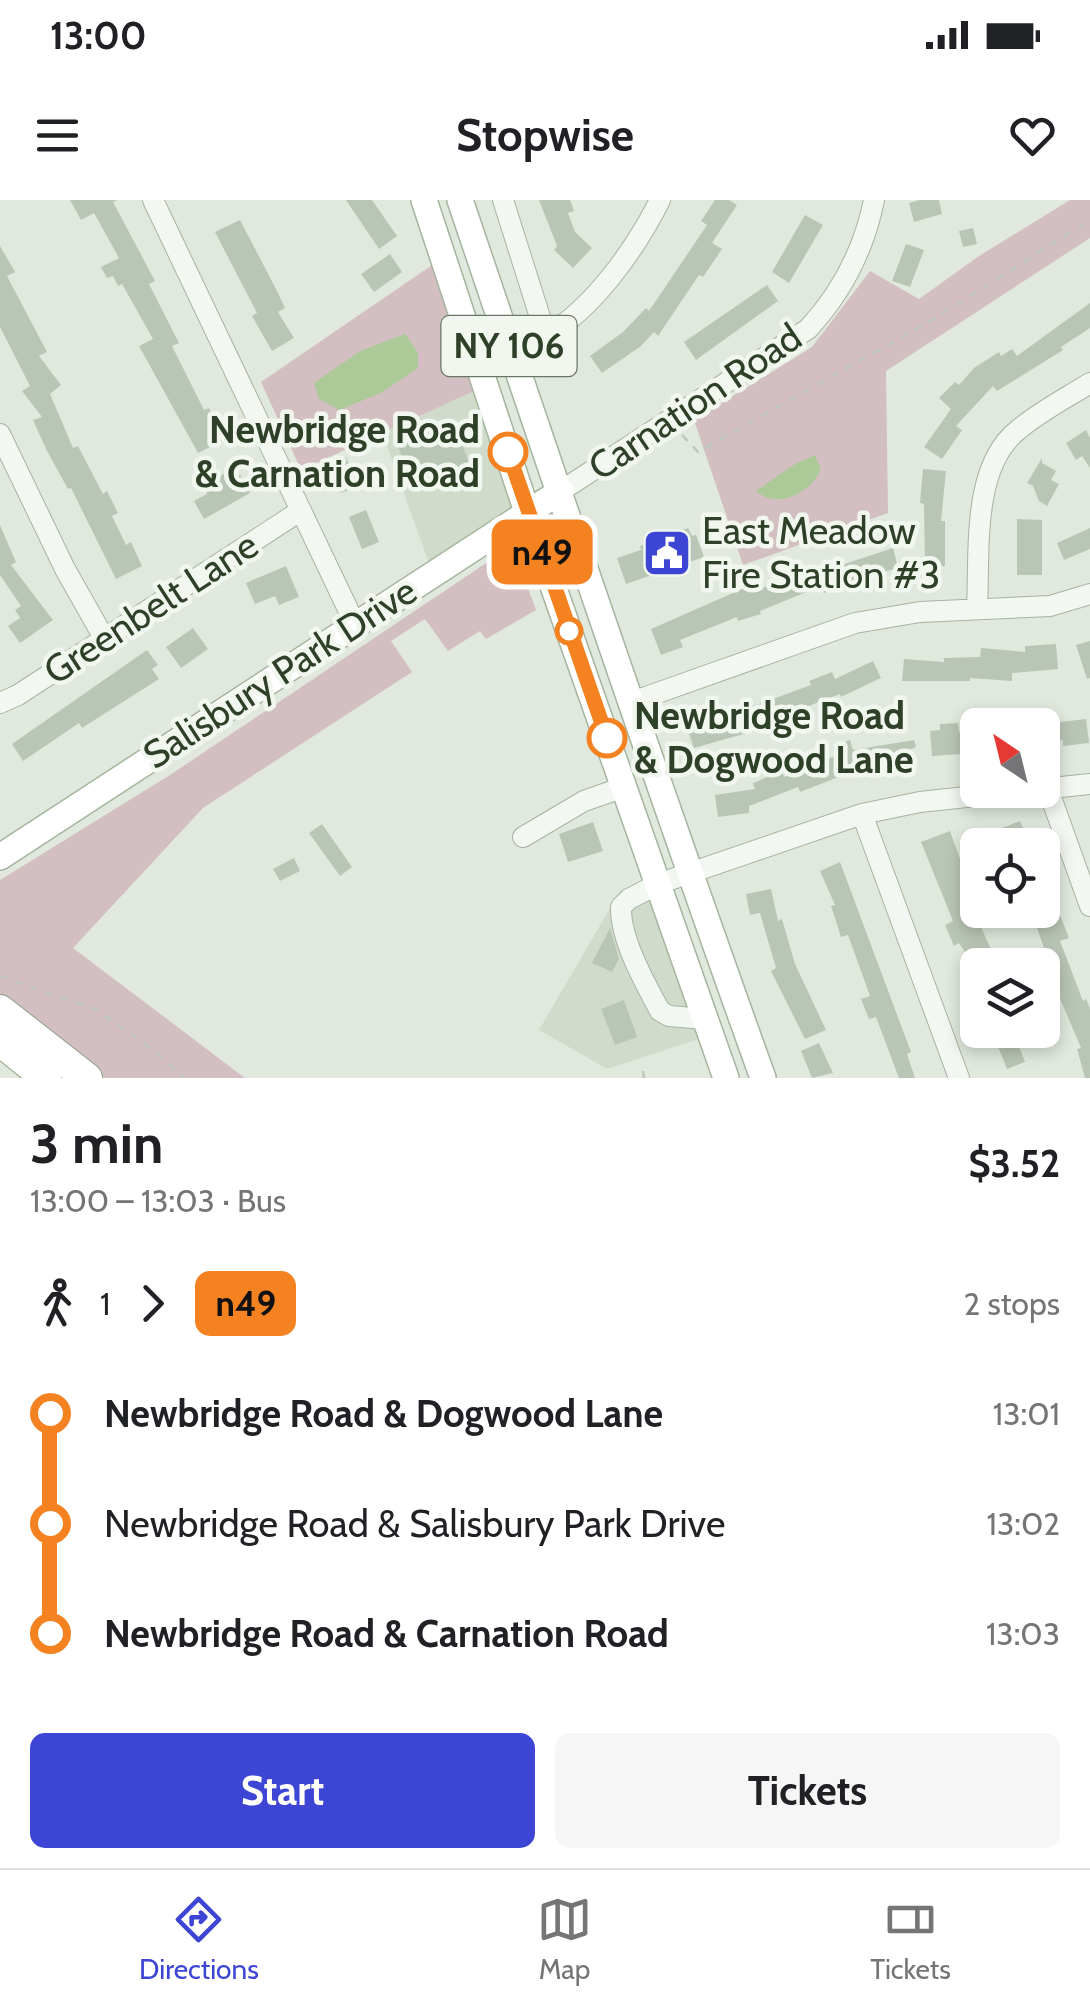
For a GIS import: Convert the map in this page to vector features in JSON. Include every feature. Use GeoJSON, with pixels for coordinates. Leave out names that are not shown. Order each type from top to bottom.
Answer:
{"type":"FeatureCollection","features":[{"type":"Feature","properties":{"kind":"highway"},"geometry":{"type":"LineString","coordinates":[[0,1010],[86,1078]]}},
{"type":"Feature","properties":{"kind":"highway"},"geometry":{"type":"LineString","coordinates":[[0,1040],[46,1078]]}},
{"type":"Feature","properties":{"kind":"main road","name":"NY 106"},"geometry":{"type":"LineString","coordinates":[[424,200],[528,512],[726,1078]]}},
{"type":"Feature","properties":{"kind":"main road","name":"NY 106"},"geometry":{"type":"LineString","coordinates":[[460,200],[561,491],[628,703],[763,1078]]}},
{"type":"Feature","properties":{"kind":"main road","name":"Salisbury Park Drive"},"geometry":{"type":"LineString","coordinates":[[0,857],[561,491]]}},
{"type":"Feature","properties":{"kind":"street"},"geometry":{"type":"LineString","coordinates":[[153,200],[356,624]]}},
{"type":"Feature","properties":{"kind":"street"},"geometry":{"type":"LineString","coordinates":[[502,200],[546,336]]}},
{"type":"Feature","properties":{"kind":"street"},"geometry":{"type":"LineString","coordinates":[[510,348],[546,336],[591,298],[643,234],[660,200]]}},
{"type":"Feature","properties":{"kind":"street","name":"Carnation Road"},"geometry":{"type":"LineString","coordinates":[[561,491],[808,329],[828,308],[854,264],[874,200]]}},
{"type":"Feature","properties":{"kind":"street"},"geometry":{"type":"LineString","coordinates":[[977,608],[984,488],[994,459],[1017,430],[1090,383]]}},
{"type":"Feature","properties":{"kind":"street"},"geometry":{"type":"LineString","coordinates":[[0,434],[65,569],[104,638]]}},
{"type":"Feature","properties":{"kind":"street","name":"Greenbelt Lane"},"geometry":{"type":"LineString","coordinates":[[0,703],[300,511]]}},
{"type":"Feature","properties":{"kind":"street"},"geometry":{"type":"LineString","coordinates":[[628,703],[856,622],[920,612],[1050,606],[1090,594]]}},
{"type":"Feature","properties":{"kind":"street"},"geometry":{"type":"LineString","coordinates":[[1060,787],[1090,784]]}},
{"type":"Feature","properties":{"kind":"street"},"geometry":{"type":"LineString","coordinates":[[523,837],[584,801],[624,787]]}},
{"type":"Feature","properties":{"kind":"street"},"geometry":{"type":"LineString","coordinates":[[706,1018],[669,1016],[660,1011],[628,946],[620,920],[621,907],[629,899],[658,884],[862,814],[960,798]]}},
{"type":"Feature","properties":{"kind":"street"},"geometry":{"type":"LineString","coordinates":[[1049,808],[1090,906]]}},
{"type":"Feature","properties":{"kind":"street"},"geometry":{"type":"LineString","coordinates":[[862,814],[958,1078]]}},
{"type":"Feature","properties":{"kind":"path"},"geometry":{"type":"LineString","coordinates":[[668,421],[698,452],[937,317],[1090,220]]}},
{"type":"Feature","properties":{"kind":"path"},"geometry":{"type":"LineString","coordinates":[[0,976],[95,1009],[185,1078]]}},
{"type":"Feature","properties":{"kind":"path"},"geometry":{"type":"LineString","coordinates":[[643,1072],[644,1078]]}},
{"type":"Feature","properties":{"kind":"shaded area"},"geometry":{"type":"Polygon","coordinates":[[[1070,200],[1090,200],[1090,238],[886,371],[888,513],[743,565],[694,420],[812,347],[870,271],[919,299],[979,256],[1070,200]]]}},
{"type":"Feature","properties":{"kind":"shaded area"},"geometry":{"type":"Polygon","coordinates":[[[438,261],[481,388],[301,470],[261,382],[438,261]]]}},
{"type":"Feature","properties":{"kind":"shaded area"},"geometry":{"type":"Polygon","coordinates":[[[405,334],[418,353],[418,368],[381,393],[339,410],[319,399],[314,383],[360,351],[405,334]]]}},
{"type":"Feature","properties":{"kind":"shaded area"},"geometry":{"type":"Polygon","coordinates":[[[481,388],[515,507],[429,563],[382,433],[481,388]]]}},
{"type":"Feature","properties":{"kind":"shaded area"},"geometry":{"type":"Polygon","coordinates":[[[815,455],[821,469],[801,492],[773,499],[756,491],[795,464],[815,455]]]}},
{"type":"Feature","properties":{"kind":"shaded area"},"geometry":{"type":"Polygon","coordinates":[[[504,551],[517,558],[536,610],[486,639],[480,631],[448,651],[425,619],[391,641],[412,672],[203,808],[73,948],[245,1078],[104,1078],[0,998],[0,880],[170,775],[504,551]]]}},
{"type":"Feature","properties":{"kind":"shaded area"},"geometry":{"type":"Polygon","coordinates":[[[651,876],[708,1036],[607,1069],[539,1030],[620,891],[651,876]]]}},
{"type":"Feature","properties":{"kind":"building"},"geometry":{"type":"Polygon","coordinates":[[[70,200],[117,200],[113,202],[155,281],[149,284],[179,343],[172,346],[224,440],[198,453],[139,346],[153,339],[122,284],[118,286],[113,276],[107,278],[101,267],[119,258],[94,213],[81,220],[70,200]]]}},
{"type":"Feature","properties":{"kind":"building"},"geometry":{"type":"Polygon","coordinates":[[[346,200],[372,200],[397,236],[379,249],[346,200]]]}},
{"type":"Feature","properties":{"kind":"building"},"geometry":{"type":"Polygon","coordinates":[[[539,200],[570,200],[574,211],[568,213],[575,232],[592,248],[573,268],[554,250],[557,246],[539,200]]]}},
{"type":"Feature","properties":{"kind":"building"},"geometry":{"type":"Polygon","coordinates":[[[715,200],[729,200],[737,205],[712,243],[722,249],[703,277],[699,275],[658,336],[654,332],[602,373],[590,356],[623,332],[646,308],[649,311],[707,225],[701,221],[715,200]]]}},
{"type":"Feature","properties":{"kind":"building"},"geometry":{"type":"Polygon","coordinates":[[[939,200],[942,214],[914,222],[909,203],[939,200]]]}},
{"type":"Feature","properties":{"kind":"building"},"geometry":{"type":"Polygon","coordinates":[[[805,215],[823,225],[789,283],[772,272],[805,215]]]}},
{"type":"Feature","properties":{"kind":"building"},"geometry":{"type":"Polygon","coordinates":[[[240,220],[285,308],[278,312],[294,338],[272,351],[215,232],[240,220]]]}},
{"type":"Feature","properties":{"kind":"building"},"geometry":{"type":"Polygon","coordinates":[[[973,228],[977,244],[963,247],[959,231],[973,228]]]}},
{"type":"Feature","properties":{"kind":"building"},"geometry":{"type":"Polygon","coordinates":[[[906,244],[924,250],[910,287],[892,281],[906,244]]]}},
{"type":"Feature","properties":{"kind":"building"},"geometry":{"type":"Polygon","coordinates":[[[0,246],[15,272],[7,276],[47,352],[39,356],[61,385],[50,394],[73,448],[78,446],[103,494],[107,491],[118,513],[112,516],[142,566],[116,579],[71,488],[68,489],[47,451],[33,420],[42,417],[22,391],[30,386],[0,327],[0,246]]]}},
{"type":"Feature","properties":{"kind":"building"},"geometry":{"type":"Polygon","coordinates":[[[390,254],[402,272],[374,292],[361,274],[390,254]]]}},
{"type":"Feature","properties":{"kind":"building"},"geometry":{"type":"Polygon","coordinates":[[[767,285],[778,301],[696,360],[684,342],[767,285]]]}},
{"type":"Feature","properties":{"kind":"building"},"geometry":{"type":"Polygon","coordinates":[[[1090,303],[1090,328],[1061,347],[1063,350],[997,391],[993,386],[956,426],[962,430],[942,459],[924,447],[951,409],[939,398],[955,382],[959,385],[974,368],[999,352],[1001,356],[1012,349],[1017,356],[1090,303]]]}},
{"type":"Feature","properties":{"kind":"building"},"geometry":{"type":"Polygon","coordinates":[[[454,420],[476,483],[462,489],[454,465],[410,480],[393,432],[419,423],[422,432],[454,420]]]}},
{"type":"Feature","properties":{"kind":"building"},"geometry":{"type":"Polygon","coordinates":[[[1086,430],[1090,438],[1090,468],[1082,456],[1076,460],[1066,443],[1086,430]]]}},
{"type":"Feature","properties":{"kind":"building"},"geometry":{"type":"Polygon","coordinates":[[[346,457],[357,487],[340,493],[329,464],[346,457]]]}},
{"type":"Feature","properties":{"kind":"building"},"geometry":{"type":"Polygon","coordinates":[[[1042,458],[1042,463],[1056,471],[1051,480],[1059,484],[1047,506],[1027,483],[1042,458]]]}},
{"type":"Feature","properties":{"kind":"building"},"geometry":{"type":"Polygon","coordinates":[[[923,469],[946,471],[941,521],[945,521],[945,566],[925,566],[924,504],[920,503],[923,469]]]}},
{"type":"Feature","properties":{"kind":"building"},"geometry":{"type":"Polygon","coordinates":[[[225,473],[229,481],[240,475],[250,493],[204,519],[194,501],[207,494],[203,486],[225,473]]]}},
{"type":"Feature","properties":{"kind":"building"},"geometry":{"type":"Polygon","coordinates":[[[366,510],[379,542],[362,549],[349,517],[366,510]]]}},
{"type":"Feature","properties":{"kind":"building"},"geometry":{"type":"Polygon","coordinates":[[[1017,519],[1042,520],[1042,575],[1017,575],[1017,519]]]}},
{"type":"Feature","properties":{"kind":"building"},"geometry":{"type":"Polygon","coordinates":[[[0,525],[16,562],[11,565],[53,620],[20,643],[8,626],[20,618],[15,610],[21,606],[0,575],[0,525]]]}},
{"type":"Feature","properties":{"kind":"building","name":"East Meadow Fire Station #3"},"geometry":{"type":"Polygon","coordinates":[[[688,528],[692,536],[696,535],[704,557],[626,584],[617,558],[688,528]]]}},
{"type":"Feature","properties":{"kind":"building"},"geometry":{"type":"Polygon","coordinates":[[[1090,528],[1090,549],[1064,560],[1057,543],[1090,528]]]}},
{"type":"Feature","properties":{"kind":"building"},"geometry":{"type":"Polygon","coordinates":[[[893,548],[898,568],[853,580],[854,584],[824,593],[821,586],[760,611],[761,614],[738,621],[737,617],[680,640],[683,647],[661,655],[651,629],[751,585],[753,592],[800,573],[802,578],[893,548]]]}},
{"type":"Feature","properties":{"kind":"building"},"geometry":{"type":"Polygon","coordinates":[[[286,566],[299,597],[279,605],[275,596],[255,604],[246,583],[286,566]]]}},
{"type":"Feature","properties":{"kind":"building"},"geometry":{"type":"Polygon","coordinates":[[[193,628],[208,649],[181,668],[166,647],[193,628]]]}},
{"type":"Feature","properties":{"kind":"building"},"geometry":{"type":"Polygon","coordinates":[[[1090,641],[1090,678],[1087,679],[1076,645],[1090,641]]]}},
{"type":"Feature","properties":{"kind":"building"},"geometry":{"type":"Polygon","coordinates":[[[1056,644],[1058,669],[1012,673],[1012,681],[902,681],[904,659],[944,662],[944,658],[980,657],[981,648],[1025,652],[1025,646],[1056,644]]]}},
{"type":"Feature","properties":{"kind":"building"},"geometry":{"type":"Polygon","coordinates":[[[147,650],[158,665],[152,669],[159,679],[82,728],[79,723],[23,761],[12,744],[147,650]]]}},
{"type":"Feature","properties":{"kind":"building"},"geometry":{"type":"Polygon","coordinates":[[[873,661],[881,678],[841,697],[840,694],[759,725],[761,729],[694,748],[686,725],[752,700],[754,706],[811,685],[809,681],[832,672],[835,679],[873,661]]]}},
{"type":"Feature","properties":{"kind":"building"},"geometry":{"type":"Polygon","coordinates":[[[1086,719],[1089,743],[1063,746],[1060,722],[1086,719]]]}},
{"type":"Feature","properties":{"kind":"building"},"geometry":{"type":"Polygon","coordinates":[[[958,723],[960,754],[932,756],[930,731],[940,730],[940,724],[958,723]]]}},
{"type":"Feature","properties":{"kind":"building"},"geometry":{"type":"Polygon","coordinates":[[[850,740],[853,750],[914,740],[916,747],[909,750],[911,761],[886,765],[885,759],[800,792],[798,787],[749,806],[749,813],[718,817],[715,795],[755,789],[753,783],[782,771],[784,777],[837,755],[834,746],[850,740]]]}},
{"type":"Feature","properties":{"kind":"building"},"geometry":{"type":"Polygon","coordinates":[[[1020,821],[1023,828],[1002,828],[1020,821]]]}},
{"type":"Feature","properties":{"kind":"building"},"geometry":{"type":"Polygon","coordinates":[[[593,822],[603,851],[568,862],[559,834],[593,822]]]}},
{"type":"Feature","properties":{"kind":"building"},"geometry":{"type":"Polygon","coordinates":[[[322,824],[352,867],[340,876],[309,833],[322,824]]]}},
{"type":"Feature","properties":{"kind":"building"},"geometry":{"type":"Polygon","coordinates":[[[950,831],[960,859],[960,928],[981,928],[990,948],[963,948],[959,943],[954,946],[945,925],[953,921],[921,842],[950,831]]]}},
{"type":"Feature","properties":{"kind":"building"},"geometry":{"type":"Polygon","coordinates":[[[294,858],[300,871],[280,881],[273,869],[294,858]]]}},
{"type":"Feature","properties":{"kind":"building"},"geometry":{"type":"Polygon","coordinates":[[[840,862],[911,1052],[907,1054],[915,1078],[899,1078],[876,1017],[869,1019],[861,999],[870,996],[848,935],[841,937],[831,906],[835,905],[820,871],[840,862]]]}},
{"type":"Feature","properties":{"kind":"building"},"geometry":{"type":"Polygon","coordinates":[[[771,889],[778,921],[782,919],[795,964],[826,1030],[805,1039],[771,971],[776,968],[760,913],[750,915],[746,894],[771,889]]]}},
{"type":"Feature","properties":{"kind":"building"},"geometry":{"type":"Polygon","coordinates":[[[1060,915],[1069,938],[1060,941],[1083,1001],[1086,999],[1090,1009],[1090,1078],[1085,1078],[1077,1049],[1081,1048],[1060,998],[1060,948],[1044,948],[1037,928],[1060,928],[1060,915]]]}},
{"type":"Feature","properties":{"kind":"building"},"geometry":{"type":"Polygon","coordinates":[[[610,928],[619,959],[612,972],[592,963],[610,928]]]}},
{"type":"Feature","properties":{"kind":"building"},"geometry":{"type":"Polygon","coordinates":[[[624,1000],[637,1037],[615,1045],[601,1009],[624,1000]]]}},
{"type":"Feature","properties":{"kind":"building"},"geometry":{"type":"Polygon","coordinates":[[[819,1043],[833,1073],[812,1078],[801,1051],[819,1043]]]}},
{"type":"Feature","properties":{"kind":"building"},"geometry":{"type":"Polygon","coordinates":[[[999,1048],[1019,1048],[1025,1062],[1007,1069],[999,1048]]]}},
{"type":"Feature","properties":{"kind":"bus line","name":"n49"},"geometry":{"type":"LineString","coordinates":[[508,452],[607,738]]}},
{"type":"Feature","properties":{"kind":"place","name":"Newbridge Road & Carnation Road"},"geometry":{"type":"Point","coordinates":[508,452]}},
{"type":"Feature","properties":{"kind":"place","name":"East Meadow Fire Station #3"},"geometry":{"type":"Point","coordinates":[667,553]}},
{"type":"Feature","properties":{"kind":"place","name":"Newbridge Road & Dogwood Lane"},"geometry":{"type":"Point","coordinates":[607,738]}}]}
